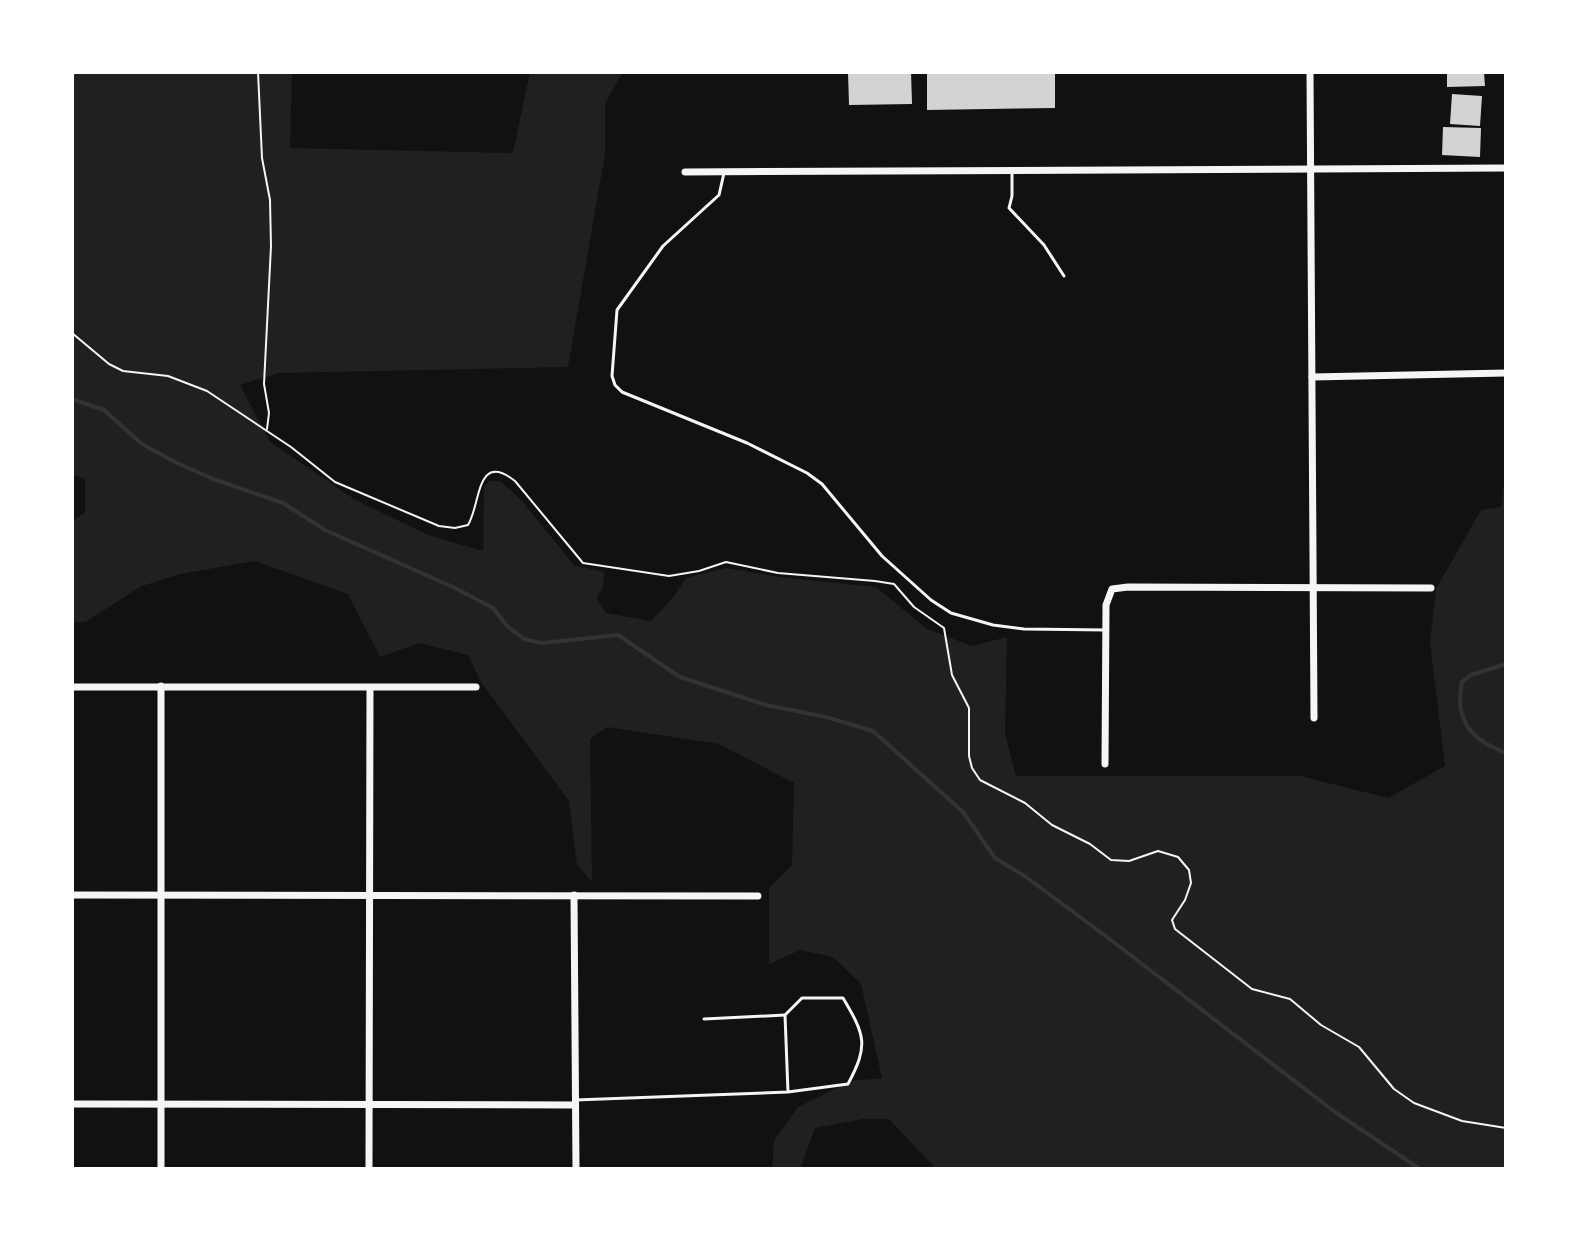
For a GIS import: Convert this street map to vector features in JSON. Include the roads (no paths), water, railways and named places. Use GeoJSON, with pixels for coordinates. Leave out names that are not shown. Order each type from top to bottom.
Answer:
{"type":"FeatureCollection","features":[{"type":"Feature","properties":{"kind":"street"},"geometry":{"type":"LineString","coordinates":[[1310,72],[1314,718]]}},
{"type":"Feature","properties":{"kind":"street"},"geometry":{"type":"LineString","coordinates":[[685,172],[1506,168]]}},
{"type":"Feature","properties":{"kind":"street"},"geometry":{"type":"LineString","coordinates":[[1312,377],[1506,373]]}},
{"type":"Feature","properties":{"kind":"street"},"geometry":{"type":"LineString","coordinates":[[1105,764],[1106,605],[1112,589],[1431,588]]}},
{"type":"Feature","properties":{"kind":"street"},"geometry":{"type":"LineString","coordinates":[[161,686],[161,1169]]}},
{"type":"Feature","properties":{"kind":"street"},"geometry":{"type":"LineString","coordinates":[[72,687],[476,687]]}},
{"type":"Feature","properties":{"kind":"street"},"geometry":{"type":"LineString","coordinates":[[369,1169],[370,688]]}},
{"type":"Feature","properties":{"kind":"street"},"geometry":{"type":"LineString","coordinates":[[72,895],[758,896]]}},
{"type":"Feature","properties":{"kind":"street"},"geometry":{"type":"LineString","coordinates":[[574,895],[576,1169]]}},
{"type":"Feature","properties":{"kind":"street"},"geometry":{"type":"LineString","coordinates":[[72,1104],[575,1102]]}},
{"type":"Feature","properties":{"kind":"lane"},"geometry":{"type":"LineString","coordinates":[[1012,171],[1009,208],[1044,245],[1064,276]]}},
{"type":"Feature","properties":{"kind":"lane"},"geometry":{"type":"LineString","coordinates":[[724,172],[719,195],[663,246],[617,310],[612,376],[615,385],[622,392],[747,443],[807,473],[822,484],[882,556],[931,600],[951,613],[993,625],[1024,629],[1106,630]]}},
{"type":"Feature","properties":{"kind":"lane"},"geometry":{"type":"LineString","coordinates":[[575,1102],[788,1092],[848,1084],[862,1059],[860,1027],[843,998],[802,998],[785,1015],[704,1019]]}},
{"type":"Feature","properties":{"kind":"lane"},"geometry":{"type":"LineString","coordinates":[[785,1015],[788,1092]]}},
{"type":"Feature","properties":{"kind":"waterway"},"geometry":{"type":"LineString","coordinates":[[72,399],[104,410],[142,444],[175,462],[213,479],[283,503],[325,530],[493,608],[508,627],[524,639],[542,643],[618,635],[680,677],[766,705],[826,717],[873,731],[963,812],[995,858],[1103,934],[1335,1112],[1420,1169]]}},
{"type":"Feature","properties":{"kind":"waterway"},"geometry":{"type":"LineString","coordinates":[[1506,664],[1471,675],[1462,682],[1460,695],[1463,718],[1468,727],[1483,742],[1506,753]]}}]}
